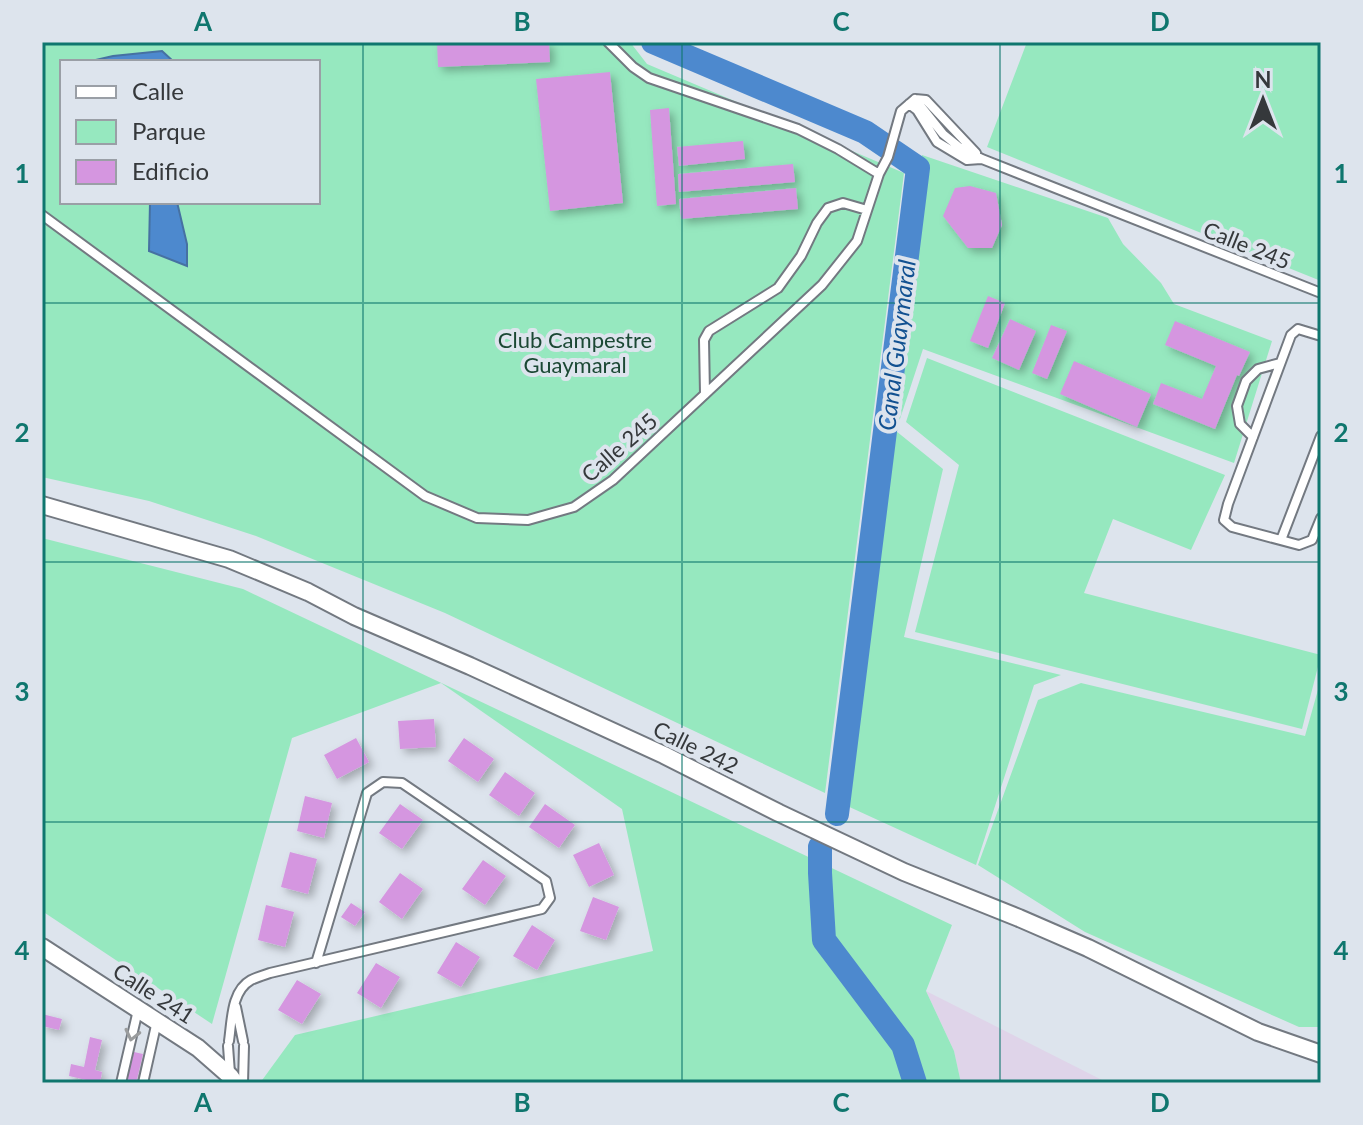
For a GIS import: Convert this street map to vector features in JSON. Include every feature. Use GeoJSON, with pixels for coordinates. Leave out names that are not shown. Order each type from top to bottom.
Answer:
{"type":"FeatureCollection","features":[{"type":"Feature","properties":{"kind":"street","name":"Calle 242"},"geometry":{"type":"LineString","coordinates":[[42,505],[229,559],[308,592],[354,616],[664,755],[904,872],[1088,948],[1258,1032],[1321,1054]]}},
{"type":"Feature","properties":{"kind":"street","name":"Calle 241"},"geometry":{"type":"LineString","coordinates":[[42,947],[198,1048],[236,1081]]}},
{"type":"Feature","properties":{"kind":"lane"},"geometry":{"type":"LineString","coordinates":[[608,42],[649,78],[798,129],[879,174]]}},
{"type":"Feature","properties":{"kind":"lane","name":"Calle 245"},"geometry":{"type":"LineString","coordinates":[[42,215],[425,496],[477,518],[528,520],[574,507],[613,480],[822,285],[857,241],[879,174],[888,157],[901,111],[912,101],[926,100],[982,159],[1321,293]]}},
{"type":"Feature","properties":{"kind":"lane","name":"Calle 245"},"geometry":{"type":"LineString","coordinates":[[912,101],[937,142],[967,160],[982,159]]}},
{"type":"Feature","properties":{"kind":"lane"},"geometry":{"type":"LineString","coordinates":[[705,394],[704,340],[709,331],[778,288],[801,256],[828,208],[843,203],[867,210]]}},
{"type":"Feature","properties":{"kind":"lane"},"geometry":{"type":"LineString","coordinates":[[1321,336],[1298,329],[1291,335],[1224,520],[1232,527],[1299,545],[1312,540],[1321,518]]}},
{"type":"Feature","properties":{"kind":"lane"},"geometry":{"type":"LineString","coordinates":[[1253,437],[1240,424],[1237,406],[1246,381],[1258,369],[1280,363]]}},
{"type":"Feature","properties":{"kind":"lane"},"geometry":{"type":"LineString","coordinates":[[1281,540],[1321,436]]}},
{"type":"Feature","properties":{"kind":"lane"},"geometry":{"type":"LineString","coordinates":[[236,1081],[228,1044],[235,1002],[240,989],[251,980],[542,909],[550,898],[546,881],[402,783],[383,782],[367,793],[316,963]]}},
{"type":"Feature","properties":{"kind":"lane"},"geometry":{"type":"LineString","coordinates":[[235,1002],[244,1044],[236,1081]]}},
{"type":"Feature","properties":{"kind":"lane"},"geometry":{"type":"LineString","coordinates":[[121,1083],[138,1009]]}},
{"type":"Feature","properties":{"kind":"lane"},"geometry":{"type":"LineString","coordinates":[[143,1083],[157,1021]]}},
{"type":"Feature","properties":{"kind":"shaded area"},"geometry":{"type":"Polygon","coordinates":[[[926,991],[1108,1083],[961,1083],[954,1051],[926,991]]]}},
{"type":"Feature","properties":{"kind":"green space","name":"Club Campestre Guaymaral"},"geometry":{"type":"Polygon","coordinates":[[[42,42],[630,42],[647,64],[904,173],[825,793],[445,613],[256,536],[149,501],[42,477],[42,42]]]}},
{"type":"Feature","properties":{"kind":"green space"},"geometry":{"type":"Polygon","coordinates":[[[1027,42],[1321,42],[1321,281],[987,147],[1027,42]]]}},
{"type":"Feature","properties":{"kind":"green space"},"geometry":{"type":"Polygon","coordinates":[[[922,155],[1108,218],[1123,244],[1161,283],[1174,304],[1272,341],[1234,463],[923,349],[896,431],[943,469],[904,637],[1061,675],[1034,685],[976,865],[832,799],[922,155]]]}},
{"type":"Feature","properties":{"kind":"green space"},"geometry":{"type":"Polygon","coordinates":[[[927,358],[1225,475],[1191,550],[1113,519],[1084,593],[1321,655],[1302,729],[915,632],[959,465],[906,422],[927,358]]]}},
{"type":"Feature","properties":{"kind":"green space"},"geometry":{"type":"Polygon","coordinates":[[[42,538],[243,589],[952,925],[926,991],[954,1051],[961,1083],[260,1083],[295,1035],[653,951],[622,809],[441,683],[292,738],[212,1024],[42,911],[42,538]]]}},
{"type":"Feature","properties":{"kind":"green space"},"geometry":{"type":"Polygon","coordinates":[[[1321,679],[1321,1027],[1299,1027],[1085,932],[978,865],[1038,700],[1081,683],[1305,736],[1321,679]]]}},
{"type":"Feature","properties":{"kind":"water"},"geometry":{"type":"Polygon","coordinates":[[[162,51],[172,60],[96,60],[162,51]]]}},
{"type":"Feature","properties":{"kind":"water"},"geometry":{"type":"Polygon","coordinates":[[[150,204],[177,204],[187,244],[187,266],[149,251],[150,204]]]}},
{"type":"Feature","properties":{"kind":"building"},"geometry":{"type":"Polygon","coordinates":[[[437,42],[549,42],[550,62],[438,67],[437,42]]]}},
{"type":"Feature","properties":{"kind":"building"},"geometry":{"type":"Polygon","coordinates":[[[610,72],[623,203],[550,211],[536,79],[610,72]]]}},
{"type":"Feature","properties":{"kind":"building"},"geometry":{"type":"Polygon","coordinates":[[[669,108],[676,204],[657,206],[650,110],[669,108]]]}},
{"type":"Feature","properties":{"kind":"building"},"geometry":{"type":"Polygon","coordinates":[[[743,141],[745,159],[679,166],[677,147],[743,141]]]}},
{"type":"Feature","properties":{"kind":"building"},"geometry":{"type":"Polygon","coordinates":[[[793,164],[795,182],[679,192],[678,174],[793,164]]]}},
{"type":"Feature","properties":{"kind":"building"},"geometry":{"type":"Polygon","coordinates":[[[970,186],[996,193],[1002,225],[992,248],[968,248],[943,216],[955,188],[970,186]]]}},
{"type":"Feature","properties":{"kind":"building"},"geometry":{"type":"Polygon","coordinates":[[[796,188],[798,209],[681,219],[679,199],[796,188]]]}},
{"type":"Feature","properties":{"kind":"building"},"geometry":{"type":"Polygon","coordinates":[[[988,296],[1005,303],[988,348],[970,341],[988,296]]]}},
{"type":"Feature","properties":{"kind":"building"},"geometry":{"type":"Polygon","coordinates":[[[1010,319],[1036,331],[1019,370],[992,358],[1010,319]]]}},
{"type":"Feature","properties":{"kind":"building"},"geometry":{"type":"Polygon","coordinates":[[[1175,321],[1250,352],[1215,429],[1153,404],[1161,383],[1202,399],[1216,366],[1165,345],[1175,321]]]}},
{"type":"Feature","properties":{"kind":"building"},"geometry":{"type":"Polygon","coordinates":[[[1051,325],[1067,331],[1047,379],[1032,373],[1051,325]]]}},
{"type":"Feature","properties":{"kind":"building"},"geometry":{"type":"Polygon","coordinates":[[[1074,361],[1151,394],[1137,427],[1060,394],[1074,361]]]}},
{"type":"Feature","properties":{"kind":"building"},"geometry":{"type":"Polygon","coordinates":[[[434,719],[436,747],[400,749],[398,721],[434,719]]]}},
{"type":"Feature","properties":{"kind":"building"},"geometry":{"type":"Polygon","coordinates":[[[356,738],[369,762],[337,779],[324,755],[356,738]]]}},
{"type":"Feature","properties":{"kind":"building"},"geometry":{"type":"Polygon","coordinates":[[[464,738],[494,759],[478,782],[448,761],[464,738]]]}},
{"type":"Feature","properties":{"kind":"building"},"geometry":{"type":"Polygon","coordinates":[[[505,772],[535,793],[519,816],[489,795],[505,772]]]}},
{"type":"Feature","properties":{"kind":"building"},"geometry":{"type":"Polygon","coordinates":[[[305,796],[332,803],[324,838],[297,831],[305,796]]]}},
{"type":"Feature","properties":{"kind":"building"},"geometry":{"type":"Polygon","coordinates":[[[400,804],[423,820],[402,849],[379,833],[400,804]]]}},
{"type":"Feature","properties":{"kind":"building"},"geometry":{"type":"Polygon","coordinates":[[[545,804],[575,825],[559,848],[529,827],[545,804]]]}},
{"type":"Feature","properties":{"kind":"building"},"geometry":{"type":"Polygon","coordinates":[[[599,843],[614,875],[589,887],[573,855],[599,843]]]}},
{"type":"Feature","properties":{"kind":"building"},"geometry":{"type":"Polygon","coordinates":[[[290,852],[317,859],[308,894],[281,887],[290,852]]]}},
{"type":"Feature","properties":{"kind":"building"},"geometry":{"type":"Polygon","coordinates":[[[483,860],[506,876],[485,905],[462,889],[483,860]]]}},
{"type":"Feature","properties":{"kind":"building"},"geometry":{"type":"Polygon","coordinates":[[[400,873],[423,889],[402,919],[379,902],[400,873]]]}},
{"type":"Feature","properties":{"kind":"building"},"geometry":{"type":"Polygon","coordinates":[[[593,897],[619,907],[606,940],[580,931],[593,897]]]}},
{"type":"Feature","properties":{"kind":"building"},"geometry":{"type":"Polygon","coordinates":[[[351,903],[365,912],[355,926],[341,917],[351,903]]]}},
{"type":"Feature","properties":{"kind":"building"},"geometry":{"type":"Polygon","coordinates":[[[266,905],[294,912],[285,947],[258,940],[266,905]]]}},
{"type":"Feature","properties":{"kind":"building"},"geometry":{"type":"Polygon","coordinates":[[[532,925],[555,940],[537,970],[513,956],[532,925]]]}},
{"type":"Feature","properties":{"kind":"building"},"geometry":{"type":"Polygon","coordinates":[[[456,942],[480,957],[461,987],[437,973],[456,942]]]}},
{"type":"Feature","properties":{"kind":"building"},"geometry":{"type":"Polygon","coordinates":[[[376,963],[400,977],[381,1008],[357,993],[376,963]]]}},
{"type":"Feature","properties":{"kind":"building"},"geometry":{"type":"Polygon","coordinates":[[[297,980],[321,994],[302,1024],[278,1010],[297,980]]]}},
{"type":"Feature","properties":{"kind":"building"},"geometry":{"type":"Polygon","coordinates":[[[42,1014],[62,1019],[59,1030],[42,1026],[42,1014]]]}},
{"type":"Feature","properties":{"kind":"building"},"geometry":{"type":"Polygon","coordinates":[[[90,1037],[102,1040],[95,1070],[102,1072],[100,1083],[69,1076],[71,1064],[84,1067],[90,1037]]]}},
{"type":"Feature","properties":{"kind":"building"},"geometry":{"type":"Polygon","coordinates":[[[134,1052],[143,1054],[136,1083],[126,1083],[134,1052]]]}},
{"type":"Feature","properties":{"kind":"waterway","name":"Canal Guaymaral"},"geometry":{"type":"LineString","coordinates":[[653,42],[865,132],[918,168],[837,814]]}},
{"type":"Feature","properties":{"kind":"waterway","name":"Canal Guaymaral"},"geometry":{"type":"LineString","coordinates":[[820,847],[824,940],[903,1045],[915,1083]]}}]}
